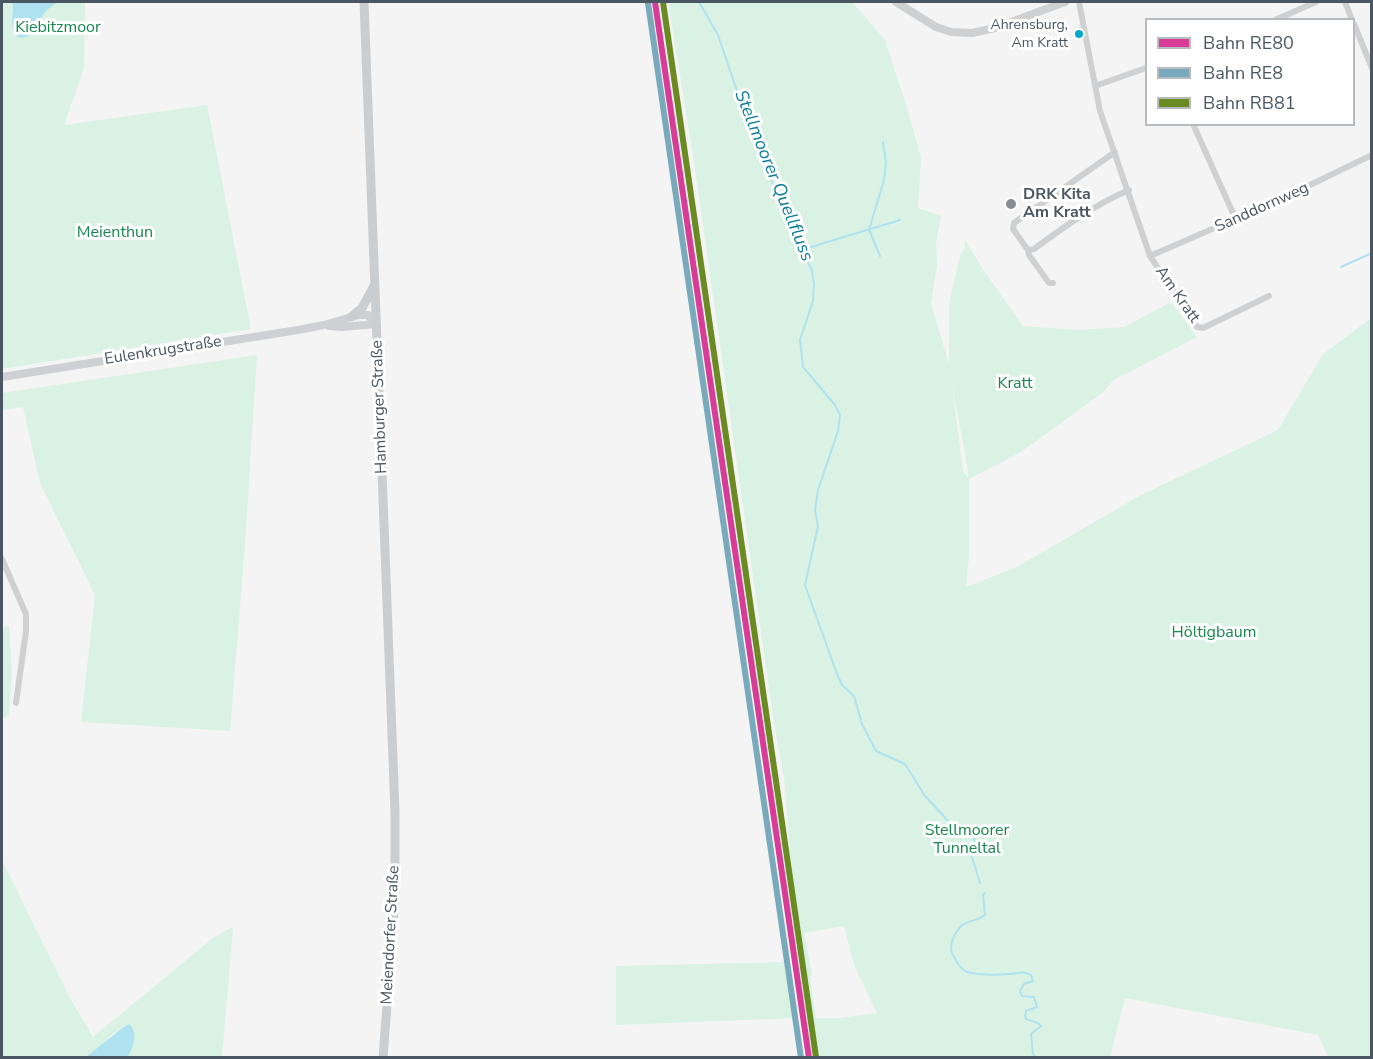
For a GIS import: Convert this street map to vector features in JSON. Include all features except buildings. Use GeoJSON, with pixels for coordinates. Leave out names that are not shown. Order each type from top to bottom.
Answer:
{"type":"FeatureCollection","features":[{"type":"Feature","properties":{"kind":"main road","name":"Hamburger Straße"},"geometry":{"type":"LineString","coordinates":[[364,2],[395,812]]}},
{"type":"Feature","properties":{"kind":"main road"},"geometry":{"type":"LineString","coordinates":[[351,316],[362,308],[375,284]]}},
{"type":"Feature","properties":{"kind":"main road"},"geometry":{"type":"LineString","coordinates":[[351,316],[366,314],[376,324]]}},
{"type":"Feature","properties":{"kind":"main road","name":"Eulenkrugstraße"},"geometry":{"type":"LineString","coordinates":[[2,377],[324,325],[351,316]]}},
{"type":"Feature","properties":{"kind":"main road","name":"Eulenkrugstraße"},"geometry":{"type":"LineString","coordinates":[[324,325],[343,327],[376,324]]}},
{"type":"Feature","properties":{"kind":"main road","name":"Meiendorfer Straße"},"geometry":{"type":"LineString","coordinates":[[383,1058],[395,897],[395,812]]}},
{"type":"Feature","properties":{"kind":"street"},"geometry":{"type":"LineString","coordinates":[[896,2],[936,27],[951,32],[972,33],[995,28],[1065,2]]}},
{"type":"Feature","properties":{"kind":"street","name":"Am Kratt"},"geometry":{"type":"LineString","coordinates":[[1079,2],[1100,111],[1150,256],[1197,327],[1203,328],[1269,296]]}},
{"type":"Feature","properties":{"kind":"street"},"geometry":{"type":"LineString","coordinates":[[1280,18],[1316,2]]}},
{"type":"Feature","properties":{"kind":"street"},"geometry":{"type":"LineString","coordinates":[[1345,2],[1351,18]]}},
{"type":"Feature","properties":{"kind":"street"},"geometry":{"type":"LineString","coordinates":[[1355,29],[1371,68]]}},
{"type":"Feature","properties":{"kind":"street"},"geometry":{"type":"LineString","coordinates":[[1095,86],[1145,68]]}},
{"type":"Feature","properties":{"kind":"street"},"geometry":{"type":"LineString","coordinates":[[1194,126],[1236,220]]}},
{"type":"Feature","properties":{"kind":"street"},"geometry":{"type":"LineString","coordinates":[[1053,283],[1049,283],[1029,255],[1013,229],[1014,223],[1115,152]]}},
{"type":"Feature","properties":{"kind":"street","name":"Sanddornweg"},"geometry":{"type":"LineString","coordinates":[[1150,256],[1236,220],[1371,155]]}},
{"type":"Feature","properties":{"kind":"street"},"geometry":{"type":"LineString","coordinates":[[1028,250],[1034,249],[1076,218],[1129,190]]}},
{"type":"Feature","properties":{"kind":"street"},"geometry":{"type":"LineString","coordinates":[[2,559],[26,614],[26,631],[16,702]]}},
{"type":"Feature","properties":{"kind":"green space","name":"Meienthun"},"geometry":{"type":"Polygon","coordinates":[[[2,2],[85,2],[84,68],[64,125],[207,105],[251,329],[2,369],[2,2]]]}},
{"type":"Feature","properties":{"kind":"green space"},"geometry":{"type":"Polygon","coordinates":[[[668,2],[852,2],[885,40],[907,108],[921,158],[918,208],[941,216],[936,243],[937,266],[931,304],[949,364],[949,303],[965,240],[1023,326],[1079,330],[1124,327],[1171,302],[1197,337],[1114,380],[1102,393],[1021,452],[969,479],[969,555],[966,587],[1017,567],[1141,495],[1278,430],[1323,354],[1371,318],[1371,1057],[1328,1057],[1318,1035],[1125,998],[1110,1057],[818,1057],[793,885],[784,778],[774,724],[693,155],[668,2]],[[952,385],[963,471],[968,478],[968,470],[952,385]],[[844,926],[804,933],[812,973],[810,978],[816,1018],[840,1018],[877,1013],[854,965],[844,926]]]}},
{"type":"Feature","properties":{"kind":"green space"},"geometry":{"type":"Polygon","coordinates":[[[257,355],[230,731],[81,722],[95,595],[40,483],[23,407],[2,410],[2,393],[257,355]]]}},
{"type":"Feature","properties":{"kind":"green space"},"geometry":{"type":"Polygon","coordinates":[[[9,626],[12,672],[9,716],[2,718],[2,628],[9,626]]]}},
{"type":"Feature","properties":{"kind":"green space"},"geometry":{"type":"Polygon","coordinates":[[[2,860],[70,998],[93,1037],[214,937],[233,927],[222,1057],[128,1057],[134,1038],[129,1024],[110,1036],[105,1043],[86,1057],[2,1057],[2,860]]]}},
{"type":"Feature","properties":{"kind":"green space"},"geometry":{"type":"Polygon","coordinates":[[[789,962],[797,1018],[616,1025],[616,966],[789,962]]]}},
{"type":"Feature","properties":{"kind":"water","name":"Kiebitzmoor"},"geometry":{"type":"Polygon","coordinates":[[[12,2],[57,2],[46,11],[31,34],[22,38],[17,36],[12,25],[12,2]]]}},
{"type":"Feature","properties":{"kind":"water"},"geometry":{"type":"Polygon","coordinates":[[[129,1024],[134,1036],[128,1057],[86,1057],[118,1032],[129,1024]]]}},
{"type":"Feature","properties":{"kind":"waterway","name":"Stellmoorer Quellfluss"},"geometry":{"type":"LineString","coordinates":[[699,2],[718,35],[763,159],[794,236],[812,270],[813,301],[800,340],[803,367],[835,405],[840,415],[838,431],[818,490],[815,510],[818,526],[805,585],[837,674],[842,685],[854,696],[862,724],[876,751],[905,764],[925,796],[951,824],[962,831],[972,832],[976,844],[971,854],[980,883]]}},
{"type":"Feature","properties":{"kind":"waterway"},"geometry":{"type":"LineString","coordinates":[[880,256],[869,230],[884,180],[886,162],[883,142]]}},
{"type":"Feature","properties":{"kind":"waterway"},"geometry":{"type":"LineString","coordinates":[[801,250],[900,220]]}},
{"type":"Feature","properties":{"kind":"waterway"},"geometry":{"type":"LineString","coordinates":[[1341,267],[1372,253]]}},
{"type":"Feature","properties":{"kind":"waterway","name":"Stellmoorer Quellfluss"},"geometry":{"type":"LineString","coordinates":[[985,893],[983,895],[985,915],[960,927],[953,940],[952,953],[960,967],[967,972],[992,975],[1022,972],[1031,975],[1033,981],[1024,984],[1020,991],[1022,996],[1034,997],[1037,1007],[1026,1011],[1025,1016],[1026,1019],[1041,1026],[1031,1034],[1033,1054],[1036,1058]]}},
{"type":"Feature","properties":{"kind":"rail line","name":"RE80"},"geometry":{"type":"LineString","coordinates":[[655,2],[809,1058]]}},
{"type":"Feature","properties":{"kind":"rail line","name":"RB81"},"geometry":{"type":"LineString","coordinates":[[663,2],[816,1057]]}},
{"type":"Feature","properties":{"kind":"rail line","name":"RE8"},"geometry":{"type":"LineString","coordinates":[[648,3],[801,1058]]}},
{"type":"Feature","properties":{"kind":"place","name":"Ahrensburg, Am Kratt"},"geometry":{"type":"Point","coordinates":[1079,34]}},
{"type":"Feature","properties":{"kind":"place","name":"DRK Kita Am Kratt"},"geometry":{"type":"Point","coordinates":[1011,204]}},
{"type":"Feature","properties":{"kind":"park label","name":"Kratt"},"geometry":{"type":"Point","coordinates":[1015,384]}},
{"type":"Feature","properties":{"kind":"park label","name":"Höltigbaum"},"geometry":{"type":"Point","coordinates":[1214,633]}},
{"type":"Feature","properties":{"kind":"park label","name":"Stellmoorer Tunneltal"},"geometry":{"type":"Point","coordinates":[967,840]}}]}
